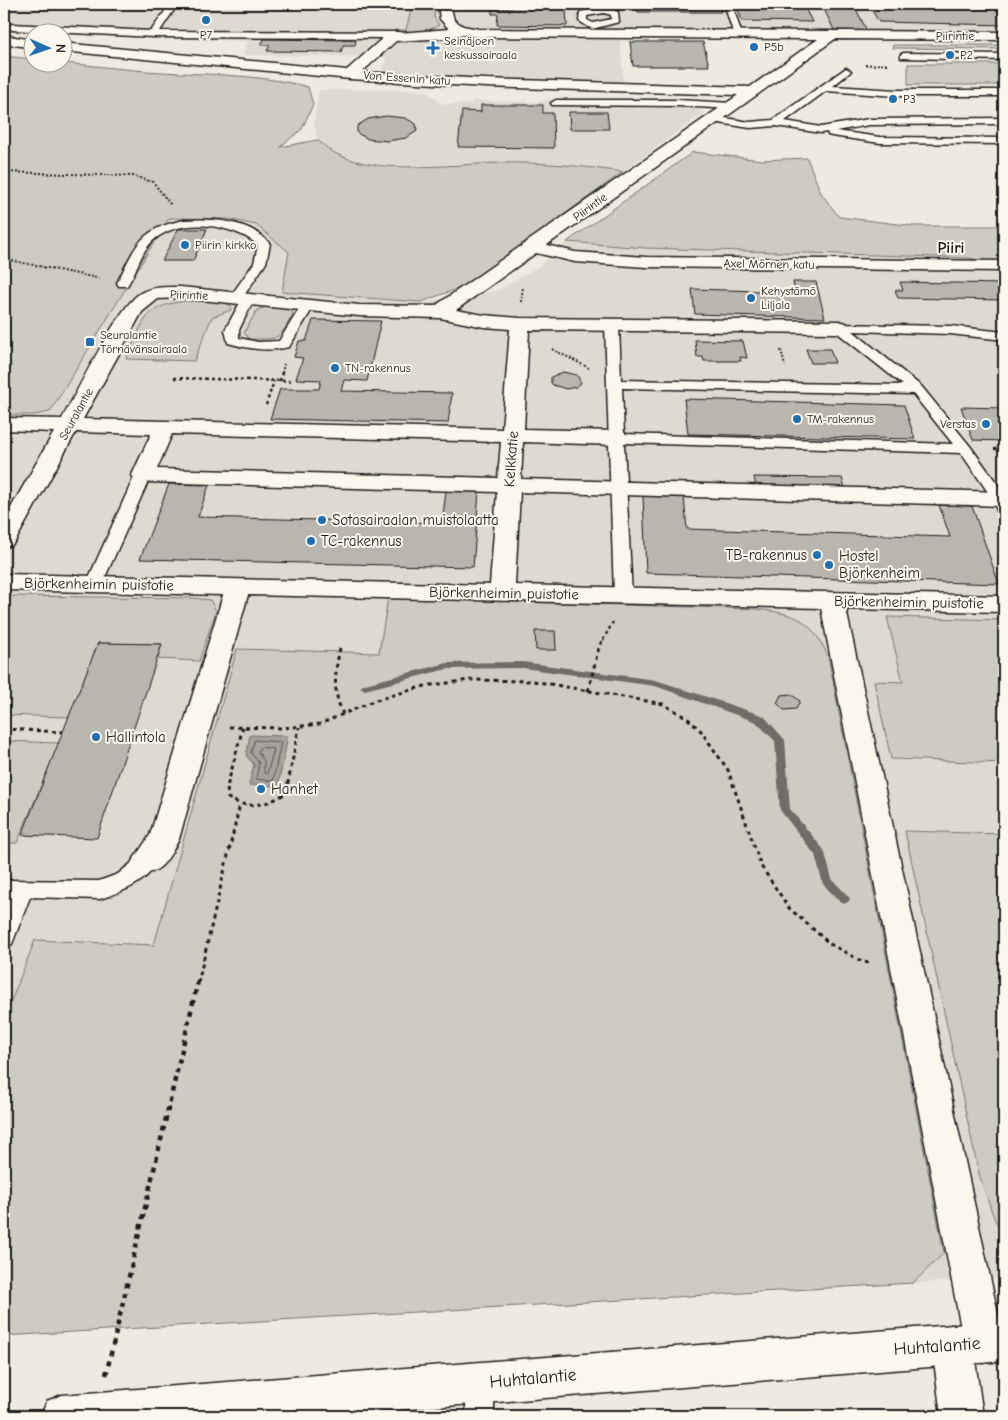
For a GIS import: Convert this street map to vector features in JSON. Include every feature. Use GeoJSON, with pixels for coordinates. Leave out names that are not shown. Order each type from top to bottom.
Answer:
{"type":"FeatureCollection","features":[{"type":"Feature","properties":{"kind":"street"},"geometry":{"type":"LineString","coordinates":[[444,5],[444,17],[449,24],[462,30]]}},
{"type":"Feature","properties":{"kind":"street"},"geometry":{"type":"LineString","coordinates":[[350,74],[387,40],[400,35],[446,34],[462,30],[494,33],[593,30],[738,35],[832,35]]}},
{"type":"Feature","properties":{"kind":"street","name":"Piirintie"},"geometry":{"type":"LineString","coordinates":[[155,294],[242,298],[308,306],[422,314],[440,312],[832,35],[1004,36]]}},
{"type":"Feature","properties":{"kind":"street"},"geometry":{"type":"LineString","coordinates":[[4,39],[22,42]]}},
{"type":"Feature","properties":{"kind":"street","name":"Von Essenin katu"},"geometry":{"type":"LineString","coordinates":[[72,48],[350,74],[458,77],[753,91]]}},
{"type":"Feature","properties":{"kind":"street","name":"Axel Mörnen katu"},"geometry":{"type":"LineString","coordinates":[[534,247],[575,257],[646,262],[1004,266]]}},
{"type":"Feature","properties":{"kind":"street","name":"Seuralantie"},"geometry":{"type":"LineString","coordinates":[[4,540],[134,309],[144,298],[155,294]]}},
{"type":"Feature","properties":{"kind":"street"},"geometry":{"type":"LineString","coordinates":[[440,312],[519,330],[612,324],[839,327]]}},
{"type":"Feature","properties":{"kind":"street","name":"Kelkkatie"},"geometry":{"type":"LineString","coordinates":[[502,594],[519,330]]}},
{"type":"Feature","properties":{"kind":"street"},"geometry":{"type":"LineString","coordinates":[[4,424],[617,438]]}},
{"type":"Feature","properties":{"kind":"street"},"geometry":{"type":"LineString","coordinates":[[164,428],[143,474],[618,488],[1003,503]]}},
{"type":"Feature","properties":{"kind":"street","name":"Björkenheimin puistotie"},"geometry":{"type":"LineString","coordinates":[[4,582],[1004,604]]}},
{"type":"Feature","properties":{"kind":"street"},"geometry":{"type":"LineString","coordinates":[[146,863],[164,839],[238,587]]}},
{"type":"Feature","properties":{"kind":"street"},"geometry":{"type":"LineString","coordinates":[[832,601],[907,968],[980,1343],[962,1416]]}},
{"type":"Feature","properties":{"kind":"street","name":"Huhtalantie"},"geometry":{"type":"LineString","coordinates":[[85,1415],[480,1400],[980,1343]]}},
{"type":"Feature","properties":{"kind":"lane"},"geometry":{"type":"LineString","coordinates":[[154,34],[173,4]]}},
{"type":"Feature","properties":{"kind":"lane"},"geometry":{"type":"LineString","coordinates":[[728,4],[738,35]]}},
{"type":"Feature","properties":{"kind":"lane"},"geometry":{"type":"LineString","coordinates":[[12,27],[154,34],[400,35]]}},
{"type":"Feature","properties":{"kind":"lane"},"geometry":{"type":"LineString","coordinates":[[972,36],[985,57]]}},
{"type":"Feature","properties":{"kind":"lane"},"geometry":{"type":"LineString","coordinates":[[904,56],[1004,57]]}},
{"type":"Feature","properties":{"kind":"lane"},"geometry":{"type":"LineString","coordinates":[[776,123],[826,88],[846,71]]}},
{"type":"Feature","properties":{"kind":"lane"},"geometry":{"type":"LineString","coordinates":[[826,88],[896,93],[1004,94]]}},
{"type":"Feature","properties":{"kind":"lane"},"geometry":{"type":"LineString","coordinates":[[556,103],[678,103],[732,106]]}},
{"type":"Feature","properties":{"kind":"lane"},"geometry":{"type":"LineString","coordinates":[[713,119],[750,125],[776,123],[821,130],[842,136],[880,140],[1004,141]]}},
{"type":"Feature","properties":{"kind":"lane"},"geometry":{"type":"LineString","coordinates":[[821,130],[869,122],[1004,121]]}},
{"type":"Feature","properties":{"kind":"lane"},"geometry":{"type":"LineString","coordinates":[[123,283],[150,237],[169,227],[220,225],[247,231],[264,244],[260,263],[242,298],[232,330],[233,340],[247,345],[273,346],[284,344],[308,306]]}},
{"type":"Feature","properties":{"kind":"lane"},"geometry":{"type":"LineString","coordinates":[[612,324],[622,595]]}},
{"type":"Feature","properties":{"kind":"lane"},"geometry":{"type":"LineString","coordinates":[[839,327],[950,330],[1003,335]]}},
{"type":"Feature","properties":{"kind":"lane"},"geometry":{"type":"LineString","coordinates":[[839,327],[917,390],[965,449],[1003,503]]}},
{"type":"Feature","properties":{"kind":"lane"},"geometry":{"type":"LineString","coordinates":[[614,384],[917,390]]}},
{"type":"Feature","properties":{"kind":"lane"},"geometry":{"type":"LineString","coordinates":[[617,438],[965,449]]}},
{"type":"Feature","properties":{"kind":"lane"},"geometry":{"type":"LineString","coordinates":[[94,584],[143,474]]}},
{"type":"Feature","properties":{"kind":"lane"},"geometry":{"type":"LineString","coordinates":[[4,938],[13,888],[100,890],[126,880],[146,863]]}},
{"type":"Feature","properties":{"kind":"path"},"geometry":{"type":"LineString","coordinates":[[71,4],[483,6],[503,4]]}},
{"type":"Feature","properties":{"kind":"path"},"geometry":{"type":"LineString","coordinates":[[4,172],[134,176],[153,182],[177,212],[200,225]]}},
{"type":"Feature","properties":{"kind":"path"},"geometry":{"type":"LineString","coordinates":[[4,259],[123,283]]}},
{"type":"Feature","properties":{"kind":"path"},"geometry":{"type":"LineString","coordinates":[[522,286],[519,330],[570,356],[614,384]]}},
{"type":"Feature","properties":{"kind":"path"},"geometry":{"type":"LineString","coordinates":[[774,326],[791,388]]}},
{"type":"Feature","properties":{"kind":"path"},"geometry":{"type":"LineString","coordinates":[[280,381],[285,361]]}},
{"type":"Feature","properties":{"kind":"path"},"geometry":{"type":"LineString","coordinates":[[174,378],[291,381]]}},
{"type":"Feature","properties":{"kind":"path"},"geometry":{"type":"LineString","coordinates":[[588,691],[592,666],[622,595]]}},
{"type":"Feature","properties":{"kind":"path"},"geometry":{"type":"LineString","coordinates":[[340,648],[334,677],[336,700],[343,714]]}},
{"type":"Feature","properties":{"kind":"path"},"geometry":{"type":"LineString","coordinates":[[198,726],[299,727],[320,724],[376,700],[425,686],[470,680],[532,682],[663,704],[686,717],[701,731],[728,770],[761,866],[789,908],[830,944],[862,962],[907,968]]}},
{"type":"Feature","properties":{"kind":"path"},"geometry":{"type":"LineString","coordinates":[[244,727],[228,787],[228,798],[240,804],[265,805],[286,793],[299,727]]}},
{"type":"Feature","properties":{"kind":"path"},"geometry":{"type":"LineString","coordinates":[[4,730],[63,732]]}},
{"type":"Feature","properties":{"kind":"path"},"geometry":{"type":"LineString","coordinates":[[85,1415],[240,804]]}},
{"type":"Feature","properties":{"kind":"shaded area","name":"Seinäjoen keskussairaala"},"geometry":{"type":"Polygon","coordinates":[[[5,4],[1004,4],[1004,33],[619,32],[624,86],[496,81],[382,73],[386,57],[242,55],[248,41],[72,34],[72,22],[22,22],[22,31],[4,30],[5,4]]]}},
{"type":"Feature","properties":{"kind":"shaded area"},"geometry":{"type":"Polygon","coordinates":[[[412,6],[435,6],[434,17],[439,25],[427,31],[395,32],[395,30],[406,30],[412,6]]]}},
{"type":"Feature","properties":{"kind":"shaded area"},"geometry":{"type":"Polygon","coordinates":[[[893,45],[1004,45],[1004,49],[892,48],[893,45]]]}},
{"type":"Feature","properties":{"kind":"shaded area"},"geometry":{"type":"Polygon","coordinates":[[[4,56],[22,58],[22,72],[72,72],[72,64],[146,71],[248,77],[288,82],[308,87],[313,104],[302,129],[280,147],[317,140],[336,154],[376,165],[419,167],[532,163],[623,172],[465,286],[421,302],[282,292],[289,252],[256,225],[228,219],[169,218],[50,412],[34,415],[4,415],[4,56]]]}},
{"type":"Feature","properties":{"kind":"shaded area"},"geometry":{"type":"Polygon","coordinates":[[[908,64],[1004,64],[1004,85],[908,85],[908,64]]]}},
{"type":"Feature","properties":{"kind":"shaded area"},"geometry":{"type":"Polygon","coordinates":[[[378,89],[427,91],[441,104],[469,104],[473,101],[537,102],[551,99],[634,100],[634,108],[695,108],[704,113],[623,172],[575,165],[503,163],[420,168],[361,162],[338,155],[317,140],[314,122],[319,90],[378,89]]]}},
{"type":"Feature","properties":{"kind":"shaded area"},"geometry":{"type":"Polygon","coordinates":[[[693,152],[762,160],[807,158],[821,193],[839,217],[914,226],[1004,226],[1004,267],[970,258],[646,248],[567,242],[693,152]]]}},
{"type":"Feature","properties":{"kind":"shaded area","name":"Piiri"},"geometry":{"type":"Polygon","coordinates":[[[169,218],[228,219],[256,225],[289,252],[283,292],[421,302],[496,291],[538,267],[567,242],[646,248],[970,258],[1004,267],[1004,1278],[4,1336],[4,415],[34,415],[118,300],[169,218]]]}},
{"type":"Feature","properties":{"kind":"shaded area"},"geometry":{"type":"Polygon","coordinates":[[[184,301],[224,302],[231,306],[231,310],[212,317],[194,361],[126,359],[141,326],[151,312],[170,304],[184,301]]]}},
{"type":"Feature","properties":{"kind":"shaded area"},"geometry":{"type":"Polygon","coordinates":[[[266,307],[290,309],[293,313],[281,334],[267,339],[249,339],[244,333],[257,310],[266,307]]]}},
{"type":"Feature","properties":{"kind":"shaded area"},"geometry":{"type":"Polygon","coordinates":[[[4,596],[192,598],[210,600],[216,611],[199,661],[158,659],[162,644],[98,643],[69,717],[4,715],[4,596]]]}},
{"type":"Feature","properties":{"kind":"shaded area"},"geometry":{"type":"Polygon","coordinates":[[[388,598],[756,609],[792,616],[801,620],[815,633],[828,656],[944,1253],[913,1283],[4,1336],[4,1019],[35,940],[154,945],[237,649],[379,653],[388,598]]]}},
{"type":"Feature","properties":{"kind":"shaded area"},"geometry":{"type":"Polygon","coordinates":[[[887,617],[1004,620],[1004,763],[891,759],[874,681],[903,682],[887,617]]]}},
{"type":"Feature","properties":{"kind":"shaded area"},"geometry":{"type":"Polygon","coordinates":[[[4,741],[59,743],[17,843],[4,843],[4,741]]]}},
{"type":"Feature","properties":{"kind":"shaded area"},"geometry":{"type":"Polygon","coordinates":[[[905,831],[1004,834],[1004,1239],[993,1215],[979,1174],[905,831]]]}},
{"type":"Feature","properties":{"kind":"water"},"geometry":{"type":"Polygon","coordinates":[[[250,735],[288,736],[278,786],[249,785],[254,764],[246,756],[250,735]]]}},
{"type":"Feature","properties":{"kind":"building"},"geometry":{"type":"Polygon","coordinates":[[[512,4],[551,4],[552,9],[566,9],[567,26],[497,25],[498,14],[492,14],[492,8],[512,8],[512,4]]]}},
{"type":"Feature","properties":{"kind":"building"},"geometry":{"type":"Polygon","coordinates":[[[636,4],[719,4],[721,12],[638,12],[636,4]]]}},
{"type":"Feature","properties":{"kind":"building"},"geometry":{"type":"Polygon","coordinates":[[[736,4],[803,4],[812,22],[742,21],[736,4]]]}},
{"type":"Feature","properties":{"kind":"building"},"geometry":{"type":"Polygon","coordinates":[[[868,4],[1004,4],[1004,25],[879,22],[868,4]]]}},
{"type":"Feature","properties":{"kind":"building"},"geometry":{"type":"Polygon","coordinates":[[[824,9],[856,9],[867,31],[834,30],[824,9]]]}},
{"type":"Feature","properties":{"kind":"building"},"geometry":{"type":"Polygon","coordinates":[[[264,39],[356,40],[355,45],[343,45],[341,52],[267,51],[270,45],[261,45],[264,39]]]}},
{"type":"Feature","properties":{"kind":"building"},"geometry":{"type":"Polygon","coordinates":[[[630,42],[703,42],[709,66],[633,66],[630,42]]]}},
{"type":"Feature","properties":{"kind":"building"},"geometry":{"type":"Polygon","coordinates":[[[481,105],[543,105],[543,113],[553,113],[554,148],[458,147],[462,111],[481,112],[481,105]]]}},
{"type":"Feature","properties":{"kind":"building"},"geometry":{"type":"Polygon","coordinates":[[[569,112],[607,112],[609,129],[570,129],[569,112]]]}},
{"type":"Feature","properties":{"kind":"building"},"geometry":{"type":"Polygon","coordinates":[[[386,116],[405,118],[416,124],[417,131],[406,138],[387,141],[368,139],[357,133],[357,126],[368,119],[386,116]]]}},
{"type":"Feature","properties":{"kind":"building","name":"Piirin kirkko"},"geometry":{"type":"Polygon","coordinates":[[[178,229],[207,229],[193,261],[162,261],[178,229]]]}},
{"type":"Feature","properties":{"kind":"building"},"geometry":{"type":"Polygon","coordinates":[[[793,282],[816,282],[825,318],[695,314],[692,289],[795,292],[793,282]]]}},
{"type":"Feature","properties":{"kind":"building"},"geometry":{"type":"Polygon","coordinates":[[[900,282],[1004,284],[1004,300],[898,298],[895,290],[903,290],[900,282]]]}},
{"type":"Feature","properties":{"kind":"building","name":"TN-rakennus"},"geometry":{"type":"Polygon","coordinates":[[[313,320],[381,321],[367,381],[344,380],[341,391],[452,393],[448,423],[270,419],[280,389],[319,389],[321,380],[296,379],[303,358],[294,357],[299,341],[306,341],[313,320]]]}},
{"type":"Feature","properties":{"kind":"building"},"geometry":{"type":"Polygon","coordinates":[[[695,340],[743,341],[747,358],[740,357],[741,361],[704,361],[703,357],[697,357],[695,340]]]}},
{"type":"Feature","properties":{"kind":"building"},"geometry":{"type":"Polygon","coordinates":[[[806,349],[830,349],[835,363],[811,363],[806,349]]]}},
{"type":"Feature","properties":{"kind":"building"},"geometry":{"type":"Polygon","coordinates":[[[563,372],[577,375],[581,383],[576,387],[566,389],[553,385],[551,377],[563,372]]]}},
{"type":"Feature","properties":{"kind":"building","name":"TM-rakennus"},"geometry":{"type":"Polygon","coordinates":[[[684,399],[904,405],[915,439],[688,434],[684,399]]]}},
{"type":"Feature","properties":{"kind":"building","name":"Verstas"},"geometry":{"type":"Polygon","coordinates":[[[961,407],[1004,408],[1004,441],[973,440],[961,407]]]}},
{"type":"Feature","properties":{"kind":"building"},"geometry":{"type":"Polygon","coordinates":[[[754,477],[842,478],[845,488],[756,487],[754,477]]]}},
{"type":"Feature","properties":{"kind":"building","name":"TC-rakennus"},"geometry":{"type":"Polygon","coordinates":[[[169,484],[209,485],[198,517],[442,523],[446,491],[479,492],[473,567],[140,559],[169,484]]]}},
{"type":"Feature","properties":{"kind":"building","name":"TB-rakennus"},"geometry":{"type":"Polygon","coordinates":[[[643,496],[684,497],[687,529],[950,537],[939,505],[972,506],[999,584],[646,573],[643,496]]]}},
{"type":"Feature","properties":{"kind":"building"},"geometry":{"type":"Polygon","coordinates":[[[535,631],[555,631],[556,650],[536,650],[535,631]]]}},
{"type":"Feature","properties":{"kind":"building","name":"Hallintola"},"geometry":{"type":"Polygon","coordinates":[[[98,643],[162,644],[97,838],[22,835],[98,643]]]}},
{"type":"Feature","properties":{"kind":"building"},"geometry":{"type":"Polygon","coordinates":[[[791,694],[800,701],[796,709],[784,710],[777,703],[781,695],[791,694]]]}},
{"type":"Feature","properties":{"kind":"waterway"},"geometry":{"type":"LineString","coordinates":[[365,687],[447,666],[523,665],[656,683],[760,719],[780,740],[785,810],[820,853],[827,881],[844,899]]}},
{"type":"Feature","properties":{"kind":"place","name":"P7"},"geometry":{"type":"Point","coordinates":[206,20]}},
{"type":"Feature","properties":{"kind":"place","name":"P5b"},"geometry":{"type":"Point","coordinates":[754,47]}},
{"type":"Feature","properties":{"kind":"place","name":"Seinäjoen keskussairaala"},"geometry":{"type":"Point","coordinates":[433,48]}},
{"type":"Feature","properties":{"kind":"place","name":"P2"},"geometry":{"type":"Point","coordinates":[950,55]}},
{"type":"Feature","properties":{"kind":"place","name":"P3"},"geometry":{"type":"Point","coordinates":[893,99]}},
{"type":"Feature","properties":{"kind":"place","name":"Piirin kirkko"},"geometry":{"type":"Point","coordinates":[185,245]}},
{"type":"Feature","properties":{"kind":"place","name":"Kehystämö Liljala"},"geometry":{"type":"Point","coordinates":[751,298]}},
{"type":"Feature","properties":{"kind":"place","name":"Seuralantie Törnävänsairaala"},"geometry":{"type":"Point","coordinates":[90,342]}},
{"type":"Feature","properties":{"kind":"place","name":"TN-rakennus"},"geometry":{"type":"Point","coordinates":[335,368]}},
{"type":"Feature","properties":{"kind":"place","name":"TM-rakennus"},"geometry":{"type":"Point","coordinates":[797,419]}},
{"type":"Feature","properties":{"kind":"place","name":"Verstas"},"geometry":{"type":"Point","coordinates":[986,424]}},
{"type":"Feature","properties":{"kind":"place","name":"Sotasairaalan muistolaatta"},"geometry":{"type":"Point","coordinates":[322,520]}},
{"type":"Feature","properties":{"kind":"place","name":"TC-rakennus"},"geometry":{"type":"Point","coordinates":[311,541]}},
{"type":"Feature","properties":{"kind":"place","name":"TB-rakennus"},"geometry":{"type":"Point","coordinates":[817,555]}},
{"type":"Feature","properties":{"kind":"place","name":"Hostel Björkenheim"},"geometry":{"type":"Point","coordinates":[829,565]}},
{"type":"Feature","properties":{"kind":"place","name":"Hallintola"},"geometry":{"type":"Point","coordinates":[96,737]}},
{"type":"Feature","properties":{"kind":"place","name":"Hanhet"},"geometry":{"type":"Point","coordinates":[261,789]}},
{"type":"Feature","properties":{"kind":"district","name":"Piiri"},"geometry":{"type":"Point","coordinates":[951,247]}}]}
